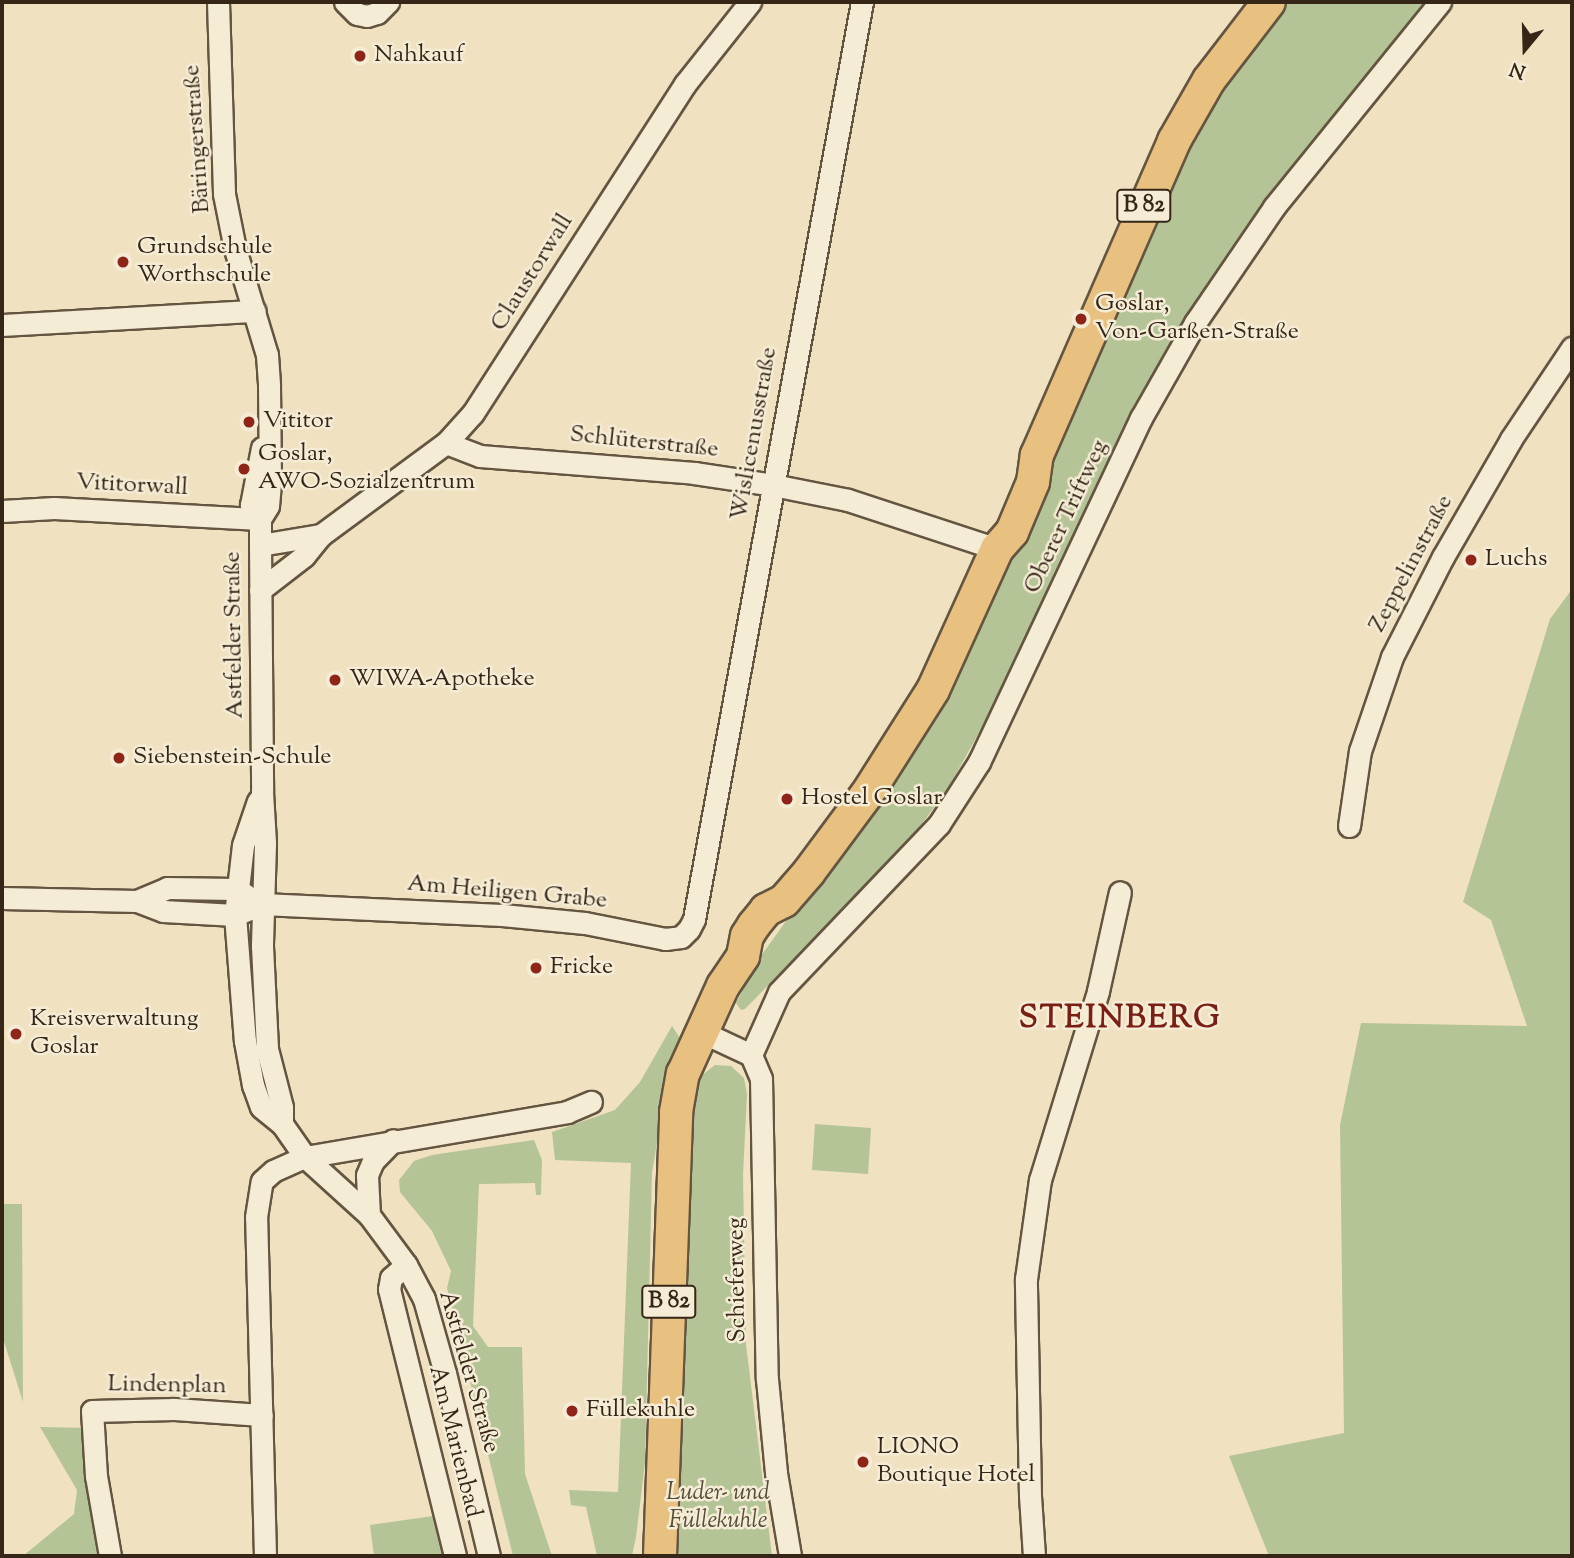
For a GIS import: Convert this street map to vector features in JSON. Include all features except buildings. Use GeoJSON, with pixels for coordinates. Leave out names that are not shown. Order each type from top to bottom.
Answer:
{"type":"FeatureCollection","features":[{"type":"Feature","properties":{"kind":"main road","name":"B 82"},"geometry":{"type":"LineString","coordinates":[[660,1556],[677,1128],[704,1033],[723,986],[743,956],[760,944],[777,921],[784,901],[834,838],[905,737],[951,655],[997,549],[998,525],[1019,474],[1037,455],[1174,141],[1209,80],[1269,2]]}},
{"type":"Feature","properties":{"kind":"street","name":"Bäringerstraße"},"geometry":{"type":"LineString","coordinates":[[218,2],[224,194],[235,249],[267,355],[268,435],[261,452],[251,496],[251,505],[260,519]]}},
{"type":"Feature","properties":{"kind":"street"},"geometry":{"type":"LineString","coordinates":[[345,2],[357,14],[367,16],[377,13],[388,2]]}},
{"type":"Feature","properties":{"kind":"street","name":"Claustorwall"},"geometry":{"type":"LineString","coordinates":[[260,590],[304,556],[321,535],[446,443],[473,413],[685,85],[750,2]]}},
{"type":"Feature","properties":{"kind":"street","name":"Wislicenusstraße"},"geometry":{"type":"LineString","coordinates":[[701,877],[862,2]]}},
{"type":"Feature","properties":{"kind":"street","name":"Oberer Triftweg"},"geometry":{"type":"LineString","coordinates":[[751,1055],[779,992],[939,824],[979,762],[1141,418],[1195,323],[1274,207],[1440,2]]}},
{"type":"Feature","properties":{"kind":"street"},"geometry":{"type":"LineString","coordinates":[[2,325],[255,311]]}},
{"type":"Feature","properties":{"kind":"street","name":"Zeppelinstraße"},"geometry":{"type":"LineString","coordinates":[[1349,826],[1360,751],[1392,657],[1443,556],[1490,474],[1572,348]]}},
{"type":"Feature","properties":{"kind":"street","name":"Schlüterstraße"},"geometry":{"type":"LineString","coordinates":[[446,443],[480,456],[681,471],[773,485],[848,500],[997,549]]}},
{"type":"Feature","properties":{"kind":"street","name":"Vititorwall"},"geometry":{"type":"LineString","coordinates":[[2,511],[54,508],[260,519]]}},
{"type":"Feature","properties":{"kind":"street","name":"Astfelder Straße"},"geometry":{"type":"LineString","coordinates":[[260,519],[261,792],[265,842],[262,904],[267,1049],[282,1107],[282,1124]]}},
{"type":"Feature","properties":{"kind":"street","name":"Claustorwall"},"geometry":{"type":"LineString","coordinates":[[260,545],[321,535]]}},
{"type":"Feature","properties":{"kind":"street","name":"Astfelder Straße"},"geometry":{"type":"LineString","coordinates":[[261,792],[243,845],[236,889],[248,1064],[261,1107],[282,1124],[305,1157],[369,1215],[407,1265],[424,1299],[442,1361],[489,1556]]}},
{"type":"Feature","properties":{"kind":"street","name":"Am Heiligen Grabe"},"geometry":{"type":"LineString","coordinates":[[236,915],[262,904],[571,921],[665,939],[681,937],[690,929],[701,877]]}},
{"type":"Feature","properties":{"kind":"street"},"geometry":{"type":"LineString","coordinates":[[137,901],[167,888],[236,889]]}},
{"type":"Feature","properties":{"kind":"street","name":"Am Heiligen Grabe"},"geometry":{"type":"LineString","coordinates":[[236,889],[262,904]]}},
{"type":"Feature","properties":{"kind":"street"},"geometry":{"type":"LineString","coordinates":[[1034,1556],[1027,1392],[1028,1266],[1040,1180],[1098,991],[1119,892]]}},
{"type":"Feature","properties":{"kind":"street"},"geometry":{"type":"LineString","coordinates":[[2,898],[137,901],[163,911],[236,915]]}},
{"type":"Feature","properties":{"kind":"street"},"geometry":{"type":"LineString","coordinates":[[704,1033],[751,1055]]}},
{"type":"Feature","properties":{"kind":"street","name":"Schieferweg"},"geometry":{"type":"LineString","coordinates":[[751,1055],[761,1079],[767,1379],[776,1473],[790,1556]]}},
{"type":"Feature","properties":{"kind":"street","name":"Lindenplan"},"geometry":{"type":"LineString","coordinates":[[265,1556],[257,1199],[262,1181],[273,1171],[305,1157],[567,1112],[591,1102]]}},
{"type":"Feature","properties":{"kind":"street"},"geometry":{"type":"LineString","coordinates":[[369,1215],[367,1175],[373,1161],[393,1140]]}},
{"type":"Feature","properties":{"kind":"street","name":"Am Marienbad"},"geometry":{"type":"LineString","coordinates":[[407,1265],[391,1278],[389,1289],[455,1556]]}},
{"type":"Feature","properties":{"kind":"street","name":"Lindenplan"},"geometry":{"type":"LineString","coordinates":[[110,1556],[96,1476],[92,1411],[174,1409],[262,1415]]}},
{"type":"Feature","properties":{"kind":"green space"},"geometry":{"type":"Polygon","coordinates":[[[1285,2],[1431,2],[1224,259],[1153,376],[1074,532],[1000,695],[947,790],[909,841],[745,1009],[741,1010],[736,1003],[761,956],[860,818],[1188,148],[1233,77],[1234,67],[1285,2]]]}},
{"type":"Feature","properties":{"kind":"green space"},"geometry":{"type":"Polygon","coordinates":[[[1572,589],[1572,1556],[1269,1556],[1229,1456],[1344,1433],[1340,1125],[1361,1023],[1527,1026],[1491,920],[1463,902],[1550,619],[1572,589]]]}},
{"type":"Feature","properties":{"kind":"green space"},"geometry":{"type":"Polygon","coordinates":[[[672,1026],[680,1038],[666,1088],[652,1173],[645,1463],[636,1537],[632,1556],[597,1556],[586,1507],[571,1505],[569,1490],[618,1492],[631,1163],[555,1160],[552,1132],[615,1110],[640,1082],[672,1026]]]}},
{"type":"Feature","properties":{"kind":"green space","name":"Luder- und Füllekuhle"},"geometry":{"type":"Polygon","coordinates":[[[715,1065],[731,1066],[744,1078],[747,1094],[743,1175],[746,1344],[772,1556],[670,1556],[691,1100],[701,1076],[715,1065]]]}},
{"type":"Feature","properties":{"kind":"green space"},"geometry":{"type":"Polygon","coordinates":[[[815,1124],[871,1128],[868,1174],[812,1170],[815,1124]]]}},
{"type":"Feature","properties":{"kind":"green space"},"geometry":{"type":"Polygon","coordinates":[[[534,1140],[542,1160],[541,1195],[536,1195],[535,1183],[479,1184],[473,1326],[488,1347],[522,1347],[525,1474],[552,1556],[513,1556],[447,1288],[451,1271],[432,1231],[400,1192],[399,1180],[414,1161],[432,1155],[534,1140]]]}},
{"type":"Feature","properties":{"kind":"green space"},"geometry":{"type":"Polygon","coordinates":[[[2,1204],[22,1204],[23,1402],[2,1335],[2,1204]]]}},
{"type":"Feature","properties":{"kind":"green space"},"geometry":{"type":"Polygon","coordinates":[[[40,1427],[90,1428],[107,1556],[23,1556],[74,1514],[77,1490],[40,1427]]]}},
{"type":"Feature","properties":{"kind":"green space"},"geometry":{"type":"Polygon","coordinates":[[[440,1515],[451,1556],[374,1556],[370,1525],[440,1515]]]}},
{"type":"Feature","properties":{"kind":"place","name":"Nahkauf"},"geometry":{"type":"Point","coordinates":[360,56]}},
{"type":"Feature","properties":{"kind":"place","name":"Grundschule Worthschule"},"geometry":{"type":"Point","coordinates":[123,262]}},
{"type":"Feature","properties":{"kind":"place","name":"Goslar, Von-Garßen-Straße"},"geometry":{"type":"Point","coordinates":[1081,319]}},
{"type":"Feature","properties":{"kind":"place","name":"Vititor"},"geometry":{"type":"Point","coordinates":[249,422]}},
{"type":"Feature","properties":{"kind":"place","name":"Goslar, AWO-Sozialzentrum"},"geometry":{"type":"Point","coordinates":[244,469]}},
{"type":"Feature","properties":{"kind":"place","name":"Luchs"},"geometry":{"type":"Point","coordinates":[1471,560]}},
{"type":"Feature","properties":{"kind":"place","name":"WIWA-Apotheke"},"geometry":{"type":"Point","coordinates":[335,680]}},
{"type":"Feature","properties":{"kind":"place","name":"Siebenstein-Schule"},"geometry":{"type":"Point","coordinates":[119,758]}},
{"type":"Feature","properties":{"kind":"place","name":"Hostel Goslar"},"geometry":{"type":"Point","coordinates":[787,799]}},
{"type":"Feature","properties":{"kind":"place","name":"Fricke"},"geometry":{"type":"Point","coordinates":[536,968]}},
{"type":"Feature","properties":{"kind":"place","name":"Kreisverwaltung Goslar"},"geometry":{"type":"Point","coordinates":[16,1034]}},
{"type":"Feature","properties":{"kind":"place","name":"Füllekuhle"},"geometry":{"type":"Point","coordinates":[572,1411]}},
{"type":"Feature","properties":{"kind":"place","name":"LIONO Boutique Hotel"},"geometry":{"type":"Point","coordinates":[863,1462]}},
{"type":"Feature","properties":{"kind":"district","name":"STEINBERG"},"geometry":{"type":"Point","coordinates":[1120,1019]}}]}
